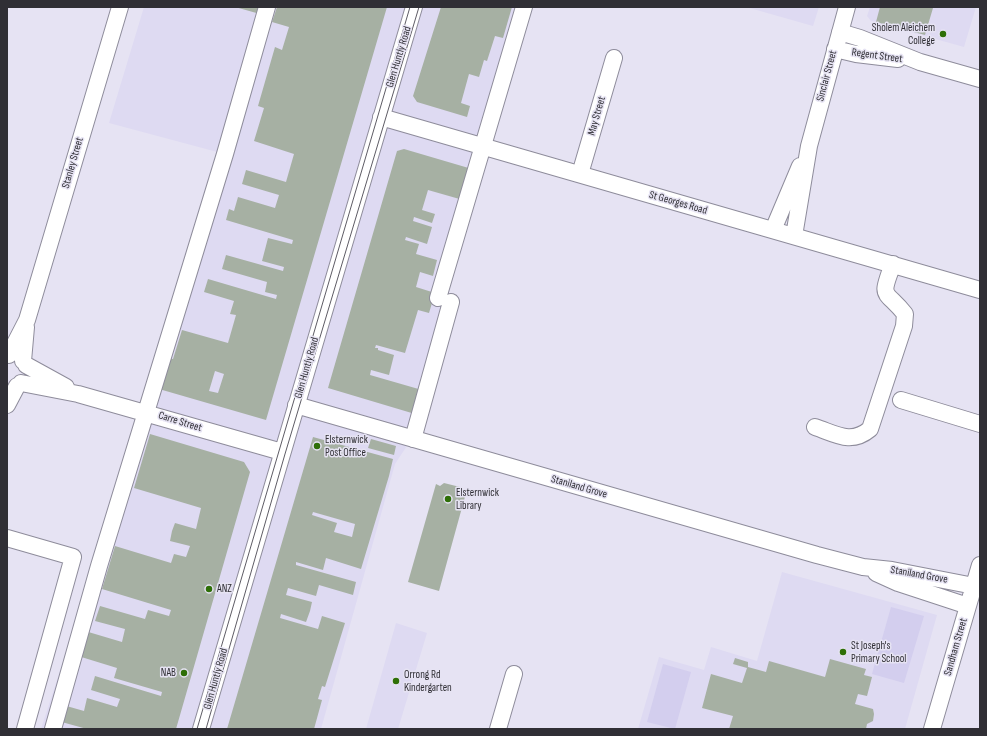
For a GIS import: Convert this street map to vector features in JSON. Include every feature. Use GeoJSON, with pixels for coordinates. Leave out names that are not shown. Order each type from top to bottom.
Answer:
{"type":"FeatureCollection","features":[{"type":"Feature","properties":{"kind":"street","name":"Stanley Street"},"geometry":{"type":"LineString","coordinates":[[15,385],[26,375],[16,359],[120,7]]}},
{"type":"Feature","properties":{"kind":"street"},"geometry":{"type":"LineString","coordinates":[[53,729],[99,566],[223,162],[267,7]]}},
{"type":"Feature","properties":{"kind":"street","name":"Glen Huntly Road"},"geometry":{"type":"LineString","coordinates":[[201,729],[414,7]]}},
{"type":"Feature","properties":{"kind":"street"},"geometry":{"type":"LineString","coordinates":[[413,439],[444,300],[483,146],[524,7]]}},
{"type":"Feature","properties":{"kind":"street","name":"Sinclair Street"},"geometry":{"type":"LineString","coordinates":[[794,236],[809,146],[847,7]]}},
{"type":"Feature","properties":{"kind":"street","name":"Regent Street"},"geometry":{"type":"LineString","coordinates":[[840,32],[860,38],[920,62],[980,79]]}},
{"type":"Feature","properties":{"kind":"street","name":"Regent Street"},"geometry":{"type":"LineString","coordinates":[[835,49],[856,54],[920,62]]}},
{"type":"Feature","properties":{"kind":"street","name":"May Street"},"geometry":{"type":"LineString","coordinates":[[580,174],[614,58]]}},
{"type":"Feature","properties":{"kind":"street","name":"St Georges Road"},"geometry":{"type":"LineString","coordinates":[[381,118],[979,289]]}},
{"type":"Feature","properties":{"kind":"street","name":"Sinclair Street"},"geometry":{"type":"LineString","coordinates":[[773,230],[809,146]]}},
{"type":"Feature","properties":{"kind":"street"},"geometry":{"type":"LineString","coordinates":[[815,427],[850,438],[864,433],[870,428],[904,326],[905,314],[886,294],[885,285],[893,264]]}},
{"type":"Feature","properties":{"kind":"street","name":"Carre Street"},"geometry":{"type":"LineString","coordinates":[[16,359],[78,394]]}},
{"type":"Feature","properties":{"kind":"street"},"geometry":{"type":"LineString","coordinates":[[7,406],[15,385]]}},
{"type":"Feature","properties":{"kind":"street","name":"Carre Street"},"geometry":{"type":"LineString","coordinates":[[15,385],[78,394],[147,412],[282,452]]}},
{"type":"Feature","properties":{"kind":"street"},"geometry":{"type":"LineString","coordinates":[[901,400],[980,424]]}},
{"type":"Feature","properties":{"kind":"street","name":"Staniland Grove"},"geometry":{"type":"LineString","coordinates":[[296,406],[863,567],[898,583],[968,606]]}},
{"type":"Feature","properties":{"kind":"street"},"geometry":{"type":"LineString","coordinates":[[7,538],[99,566]]}},
{"type":"Feature","properties":{"kind":"street"},"geometry":{"type":"LineString","coordinates":[[25,729],[73,557]]}},
{"type":"Feature","properties":{"kind":"street","name":"Sandham Street"},"geometry":{"type":"LineString","coordinates":[[932,729],[980,565]]}},
{"type":"Feature","properties":{"kind":"street","name":"Staniland Grove"},"geometry":{"type":"LineString","coordinates":[[863,567],[892,570],[974,586]]}},
{"type":"Feature","properties":{"kind":"street"},"geometry":{"type":"LineString","coordinates":[[498,729],[514,674]]}},
{"type":"Feature","properties":{"kind":"shaded area"},"geometry":{"type":"Polygon","coordinates":[[[144,7],[529,7],[443,295],[426,417],[395,464],[321,729],[41,729],[153,384],[221,153],[109,123],[144,7]]]}},
{"type":"Feature","properties":{"kind":"shaded area"},"geometry":{"type":"Polygon","coordinates":[[[746,7],[819,7],[813,26],[746,7]]]}},
{"type":"Feature","properties":{"kind":"shaded area","name":"Sholem Aleichem College"},"geometry":{"type":"Polygon","coordinates":[[[870,7],[976,7],[964,47],[871,21],[867,16],[870,7]]]}},
{"type":"Feature","properties":{"kind":"shaded area","name":"St Joseph's Primary School"},"geometry":{"type":"Polygon","coordinates":[[[782,572],[937,615],[905,729],[638,729],[659,657],[704,670],[711,647],[757,661],[782,572]]]}},
{"type":"Feature","properties":{"kind":"shaded area"},"geometry":{"type":"Polygon","coordinates":[[[891,607],[924,616],[904,683],[872,674],[891,607]]]}},
{"type":"Feature","properties":{"kind":"shaded area","name":"Orrong Rd Kindergarten"},"geometry":{"type":"Polygon","coordinates":[[[396,623],[427,633],[398,729],[366,729],[396,623]]]}},
{"type":"Feature","properties":{"kind":"shaded area"},"geometry":{"type":"Polygon","coordinates":[[[663,664],[691,672],[675,729],[647,722],[663,664]]]}},
{"type":"Feature","properties":{"kind":"building"},"geometry":{"type":"Polygon","coordinates":[[[235,7],[263,7],[260,14],[235,7]]]}},
{"type":"Feature","properties":{"kind":"building"},"geometry":{"type":"Polygon","coordinates":[[[277,7],[387,7],[266,420],[159,389],[168,358],[173,359],[182,330],[228,343],[236,315],[230,314],[234,301],[204,292],[208,279],[276,299],[277,295],[265,292],[267,282],[222,269],[226,255],[283,271],[284,267],[262,261],[268,238],[292,244],[293,240],[226,220],[229,209],[234,211],[238,197],[275,208],[279,195],[242,184],[246,170],[286,182],[294,154],[254,141],[264,108],[258,106],[275,47],[282,50],[289,27],[272,22],[277,7]],[[215,371],[209,391],[218,393],[224,374],[215,371]]]}},
{"type":"Feature","properties":{"kind":"building"},"geometry":{"type":"Polygon","coordinates":[[[441,7],[512,7],[503,38],[495,36],[487,61],[484,60],[479,77],[469,74],[461,103],[470,106],[467,117],[417,102],[413,96],[441,7]]]}},
{"type":"Feature","properties":{"kind":"building"},"geometry":{"type":"Polygon","coordinates":[[[880,7],[933,8],[925,35],[876,22],[880,7]]]}},
{"type":"Feature","properties":{"kind":"building"},"geometry":{"type":"Polygon","coordinates":[[[404,149],[472,169],[463,200],[428,190],[422,210],[435,214],[432,223],[414,217],[413,221],[432,227],[427,244],[406,237],[405,240],[419,244],[416,254],[437,260],[433,276],[420,272],[416,287],[435,293],[429,313],[418,310],[405,353],[376,345],[375,348],[394,355],[389,375],[371,370],[370,375],[422,390],[415,414],[328,388],[397,151],[404,149]]]}},
{"type":"Feature","properties":{"kind":"building"},"geometry":{"type":"Polygon","coordinates":[[[150,434],[244,462],[250,472],[176,729],[87,729],[58,721],[63,705],[84,711],[87,698],[117,707],[120,699],[91,690],[95,676],[161,696],[162,692],[114,678],[117,668],[78,656],[85,631],[122,642],[125,629],[95,621],[100,606],[145,619],[148,610],[169,616],[171,610],[102,589],[115,546],[171,563],[174,554],[186,557],[190,546],[170,541],[175,523],[196,529],[201,508],[134,488],[150,434]]]}},
{"type":"Feature","properties":{"kind":"building"},"geometry":{"type":"Polygon","coordinates":[[[313,437],[393,459],[361,569],[326,558],[323,570],[296,562],[296,565],[356,582],[353,595],[319,585],[316,596],[288,588],[286,595],[312,602],[310,611],[306,622],[281,614],[280,618],[318,629],[322,616],[345,623],[325,687],[322,686],[318,699],[322,700],[314,729],[227,729],[313,437]],[[313,512],[312,515],[337,523],[334,532],[352,537],[355,524],[313,512]]]}},
{"type":"Feature","properties":{"kind":"building"},"geometry":{"type":"Polygon","coordinates":[[[371,439],[396,446],[394,455],[368,448],[371,439]]]}},
{"type":"Feature","properties":{"kind":"building"},"geometry":{"type":"Polygon","coordinates":[[[444,483],[460,487],[462,492],[466,493],[439,591],[408,582],[436,484],[440,486],[444,483]]]}},
{"type":"Feature","properties":{"kind":"building"},"geometry":{"type":"Polygon","coordinates":[[[735,658],[748,662],[748,667],[766,672],[769,661],[825,677],[830,659],[866,669],[864,675],[872,677],[867,696],[858,694],[855,704],[873,709],[873,721],[867,724],[866,729],[729,729],[733,716],[702,708],[711,674],[742,683],[747,668],[733,664],[735,658]]]}},
{"type":"Feature","properties":{"kind":"tram line"},"geometry":{"type":"LineString","coordinates":[[197,729],[410,7]]}},
{"type":"Feature","properties":{"kind":"tram line"},"geometry":{"type":"LineString","coordinates":[[206,729],[285,454],[419,7]]}},
{"type":"Feature","properties":{"kind":"place","name":"Sholem Aleichem College"},"geometry":{"type":"Point","coordinates":[943,34]}},
{"type":"Feature","properties":{"kind":"place","name":"Elsternwick Post Office"},"geometry":{"type":"Point","coordinates":[317,446]}},
{"type":"Feature","properties":{"kind":"place","name":"Elsternwick Library"},"geometry":{"type":"Point","coordinates":[448,499]}},
{"type":"Feature","properties":{"kind":"place","name":"ANZ"},"geometry":{"type":"Point","coordinates":[209,589]}},
{"type":"Feature","properties":{"kind":"place","name":"St Joseph's Primary School"},"geometry":{"type":"Point","coordinates":[843,652]}},
{"type":"Feature","properties":{"kind":"place","name":"NAB"},"geometry":{"type":"Point","coordinates":[184,673]}},
{"type":"Feature","properties":{"kind":"place","name":"Orrong Rd Kindergarten"},"geometry":{"type":"Point","coordinates":[396,681]}}]}
